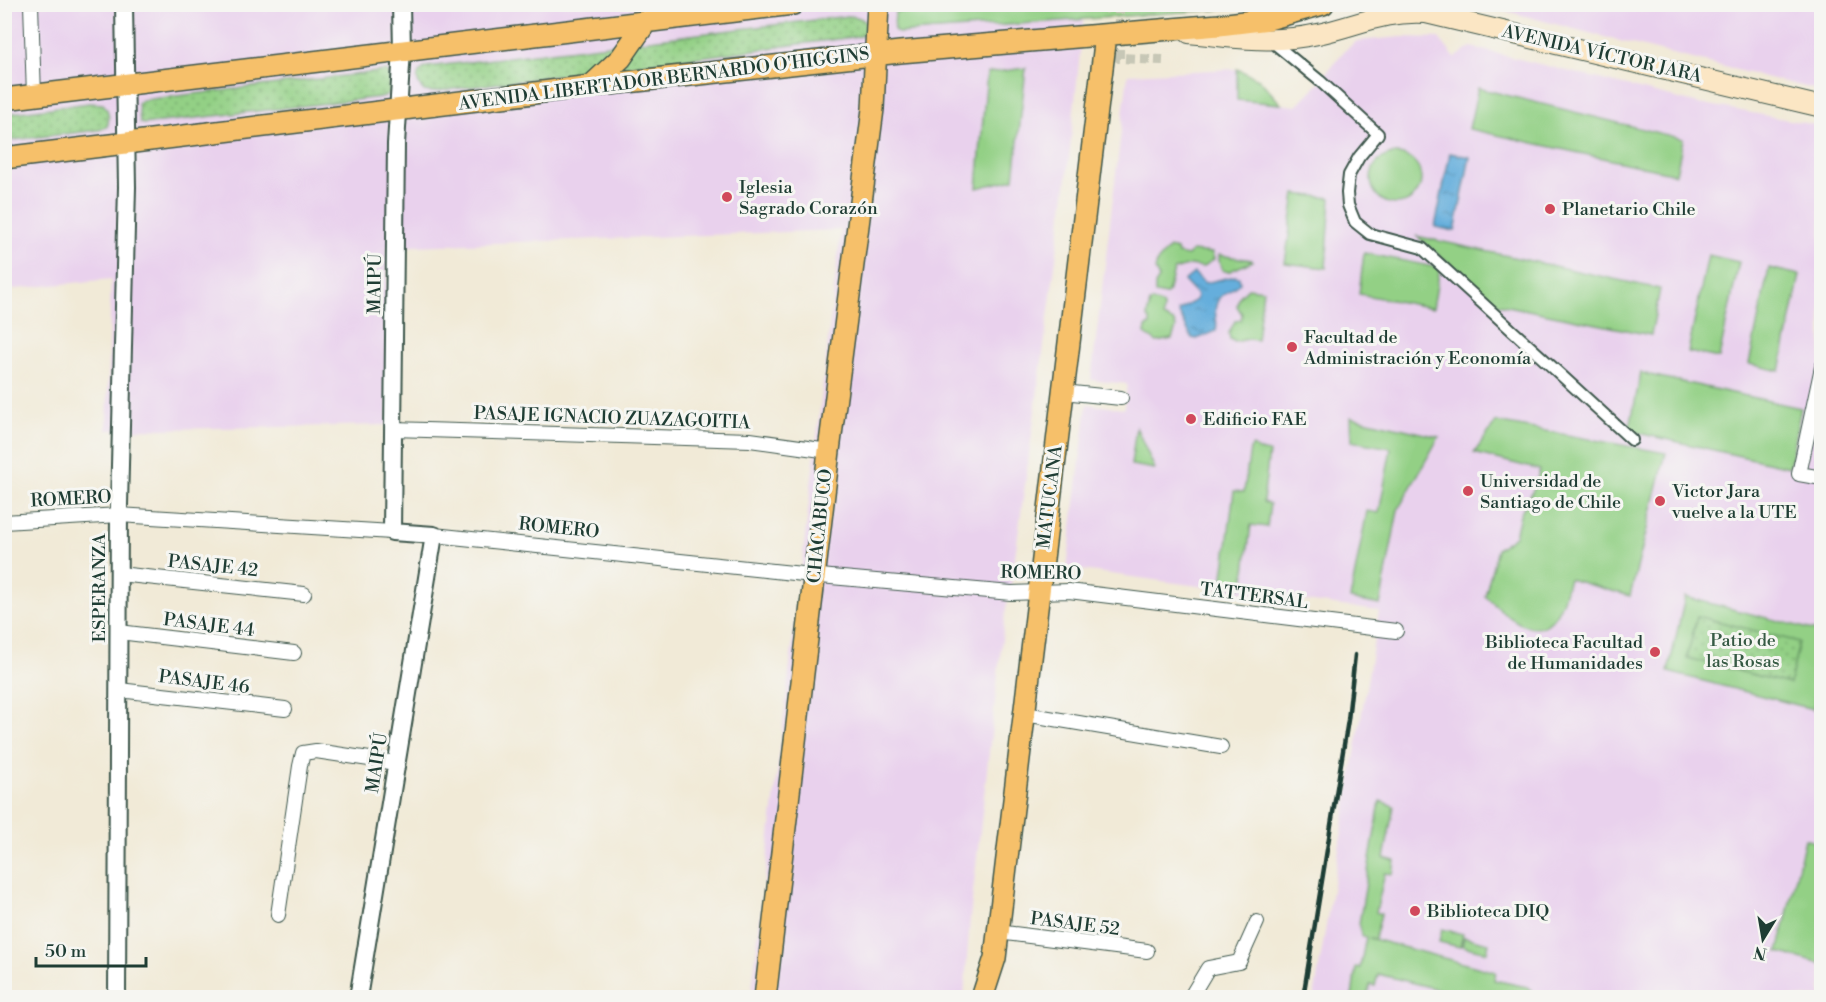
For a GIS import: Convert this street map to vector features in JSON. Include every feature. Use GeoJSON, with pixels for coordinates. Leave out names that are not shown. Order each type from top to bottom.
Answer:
{"type":"FeatureCollection","features":[{"type":"Feature","properties":{"kind":"main road"},"geometry":{"type":"LineString","coordinates":[[4,99],[402,50],[649,13],[793,4]]}},
{"type":"Feature","properties":{"kind":"main road","name":"CHACABUCO"},"geometry":{"type":"LineString","coordinates":[[765,998],[829,451],[873,109],[878,4]]}},
{"type":"Feature","properties":{"kind":"main road","name":"AVENIDA LIBERTADOR BERNARDO O'HIGGINS"},"geometry":{"type":"LineString","coordinates":[[4,158],[591,86],[876,55],[1269,19],[1323,4]]}},
{"type":"Feature","properties":{"kind":"main road"},"geometry":{"type":"LineString","coordinates":[[591,86],[621,58],[649,13]]}},
{"type":"Feature","properties":{"kind":"main road","name":"AVENIDA VÍCTOR JARA"},"geometry":{"type":"LineString","coordinates":[[1168,30],[1244,40],[1270,40],[1319,34],[1387,14],[1426,14],[1821,108]]}},
{"type":"Feature","properties":{"kind":"main road","name":"MATUCANA"},"geometry":{"type":"LineString","coordinates":[[982,998],[995,958],[1106,34]]}},
{"type":"Feature","properties":{"kind":"main road","name":"MATUCANA"},"geometry":{"type":"LineString","coordinates":[[995,958],[999,998]]}},
{"type":"Feature","properties":{"kind":"street"},"geometry":{"type":"LineString","coordinates":[[31,4],[34,96]]}},
{"type":"Feature","properties":{"kind":"street","name":"ESPERANZA"},"geometry":{"type":"LineString","coordinates":[[117,998],[119,515],[128,187],[123,4]]}},
{"type":"Feature","properties":{"kind":"street","name":"MAIPÚ"},"geometry":{"type":"LineString","coordinates":[[392,532],[396,144],[402,50],[401,4]]}},
{"type":"Feature","properties":{"kind":"street"},"geometry":{"type":"LineString","coordinates":[[1270,40],[1320,81],[1378,134],[1359,157],[1349,175],[1348,205],[1355,222],[1370,234],[1422,248],[1632,440]]}},
{"type":"Feature","properties":{"kind":"street"},"geometry":{"type":"LineString","coordinates":[[1821,367],[1799,474],[1821,478]]}},
{"type":"Feature","properties":{"kind":"street"},"geometry":{"type":"LineString","coordinates":[[1063,392],[1120,398]]}},
{"type":"Feature","properties":{"kind":"street","name":"PASAJE IGNACIO ZUAZAGOITIA"},"geometry":{"type":"LineString","coordinates":[[393,429],[750,440],[829,451]]}},
{"type":"Feature","properties":{"kind":"street","name":"ROMERO"},"geometry":{"type":"LineString","coordinates":[[4,522],[119,515],[392,532],[1011,593],[1069,591],[1108,595]]}},
{"type":"Feature","properties":{"kind":"street","name":"MAIPÚ"},"geometry":{"type":"LineString","coordinates":[[358,998],[434,535]]}},
{"type":"Feature","properties":{"kind":"street","name":"PASAJE 42"},"geometry":{"type":"LineString","coordinates":[[119,574],[304,594]]}},
{"type":"Feature","properties":{"kind":"street","name":"TATTERSAL"},"geometry":{"type":"LineString","coordinates":[[1108,595],[1396,631]]}},
{"type":"Feature","properties":{"kind":"street","name":"PASAJE 44"},"geometry":{"type":"LineString","coordinates":[[119,632],[294,653]]}},
{"type":"Feature","properties":{"kind":"street","name":"PASAJE 46"},"geometry":{"type":"LineString","coordinates":[[119,690],[285,709]]}},
{"type":"Feature","properties":{"kind":"street"},"geometry":{"type":"LineString","coordinates":[[1025,714],[1221,747]]}},
{"type":"Feature","properties":{"kind":"street"},"geometry":{"type":"LineString","coordinates":[[278,915],[303,753],[316,751],[396,763]]}},
{"type":"Feature","properties":{"kind":"street"},"geometry":{"type":"LineString","coordinates":[[1190,998],[1208,968],[1239,962],[1257,922]]}},
{"type":"Feature","properties":{"kind":"street","name":"PASAJE 52"},"geometry":{"type":"LineString","coordinates":[[998,932],[1147,951]]}},
{"type":"Feature","properties":{"kind":"shaded area"},"geometry":{"type":"Polygon","coordinates":[[[4,5],[1085,5],[1066,186],[1011,586],[1005,613],[970,918],[964,997],[751,997],[841,230],[387,247],[387,425],[107,430],[111,279],[5,290],[4,5]]]}},
{"type":"Feature","properties":{"kind":"shaded area"},"geometry":{"type":"Polygon","coordinates":[[[1483,5],[1821,5],[1821,91],[1612,39],[1483,5]]]}},
{"type":"Feature","properties":{"kind":"shaded area","name":"Universidad de Santiago de Chile"},"geometry":{"type":"Polygon","coordinates":[[[1401,37],[1439,38],[1455,58],[1471,47],[1703,105],[1821,126],[1821,997],[1314,997],[1379,611],[1067,568],[1087,404],[1124,409],[1127,384],[1091,380],[1128,74],[1237,69],[1271,91],[1281,104],[1296,106],[1316,86],[1344,51],[1357,41],[1401,37]]]}},
{"type":"Feature","properties":{"kind":"green space"},"geometry":{"type":"Polygon","coordinates":[[[1013,4],[1267,5],[898,33],[894,30],[895,12],[1013,4]]]}},
{"type":"Feature","properties":{"kind":"green space"},"geometry":{"type":"Polygon","coordinates":[[[848,16],[864,21],[865,33],[861,36],[431,92],[424,91],[418,81],[418,74],[427,67],[848,16]]]}},
{"type":"Feature","properties":{"kind":"green space"},"geometry":{"type":"Polygon","coordinates":[[[1026,68],[1014,179],[977,188],[987,73],[1026,68]]]}},
{"type":"Feature","properties":{"kind":"green space"},"geometry":{"type":"Polygon","coordinates":[[[1237,69],[1259,79],[1281,104],[1237,100],[1237,69]]]}},
{"type":"Feature","properties":{"kind":"green space"},"geometry":{"type":"Polygon","coordinates":[[[385,71],[389,73],[390,90],[388,95],[381,97],[140,123],[138,103],[143,100],[385,71]]]}},
{"type":"Feature","properties":{"kind":"green space"},"geometry":{"type":"Polygon","coordinates":[[[1478,88],[1683,139],[1676,174],[1469,129],[1478,88]]]}},
{"type":"Feature","properties":{"kind":"green space"},"geometry":{"type":"Polygon","coordinates":[[[89,103],[105,106],[108,115],[107,127],[99,130],[5,141],[5,114],[89,103]]]}},
{"type":"Feature","properties":{"kind":"green space"},"geometry":{"type":"Polygon","coordinates":[[[1401,154],[1414,161],[1420,169],[1420,189],[1414,197],[1406,203],[1391,204],[1378,197],[1372,189],[1371,174],[1378,161],[1386,155],[1401,154]]]}},
{"type":"Feature","properties":{"kind":"green space"},"geometry":{"type":"Polygon","coordinates":[[[1295,194],[1331,198],[1326,268],[1285,263],[1295,194]]]}},
{"type":"Feature","properties":{"kind":"green space"},"geometry":{"type":"Polygon","coordinates":[[[1416,236],[1660,289],[1651,335],[1498,304],[1416,236]]]}},
{"type":"Feature","properties":{"kind":"green space"},"geometry":{"type":"Polygon","coordinates":[[[1169,248],[1177,250],[1178,254],[1188,256],[1192,251],[1212,253],[1214,259],[1203,267],[1190,265],[1174,270],[1168,293],[1165,295],[1155,293],[1155,285],[1159,279],[1155,270],[1157,262],[1169,248]]]}},
{"type":"Feature","properties":{"kind":"green space"},"geometry":{"type":"Polygon","coordinates":[[[1364,253],[1440,268],[1433,308],[1359,294],[1364,253]]]}},
{"type":"Feature","properties":{"kind":"green space"},"geometry":{"type":"Polygon","coordinates":[[[1219,255],[1253,261],[1228,272],[1222,270],[1219,255]]]}},
{"type":"Feature","properties":{"kind":"green space"},"geometry":{"type":"Polygon","coordinates":[[[1708,255],[1739,262],[1719,358],[1688,352],[1708,255]]]}},
{"type":"Feature","properties":{"kind":"green space"},"geometry":{"type":"Polygon","coordinates":[[[1769,268],[1800,275],[1780,371],[1749,364],[1769,268]]]}},
{"type":"Feature","properties":{"kind":"green space"},"geometry":{"type":"Polygon","coordinates":[[[1248,288],[1263,290],[1257,340],[1248,339],[1235,342],[1230,339],[1229,333],[1235,321],[1241,320],[1242,314],[1237,306],[1239,297],[1248,288]]]}},
{"type":"Feature","properties":{"kind":"green space"},"geometry":{"type":"Polygon","coordinates":[[[1152,301],[1161,304],[1164,307],[1163,317],[1174,322],[1176,328],[1172,339],[1157,342],[1145,334],[1146,327],[1150,325],[1147,316],[1152,301]]]}},
{"type":"Feature","properties":{"kind":"green space"},"geometry":{"type":"Polygon","coordinates":[[[1641,373],[1801,408],[1789,467],[1629,431],[1641,373]]]}},
{"type":"Feature","properties":{"kind":"green space"},"geometry":{"type":"Polygon","coordinates":[[[1351,417],[1439,437],[1398,510],[1380,605],[1350,599],[1367,511],[1379,513],[1391,448],[1352,441],[1351,417]]]}},
{"type":"Feature","properties":{"kind":"green space"},"geometry":{"type":"Polygon","coordinates":[[[1496,422],[1666,453],[1630,596],[1569,579],[1555,617],[1546,625],[1536,628],[1515,621],[1485,596],[1497,549],[1515,536],[1520,515],[1534,488],[1540,470],[1474,453],[1496,422]]]}},
{"type":"Feature","properties":{"kind":"green space"},"geometry":{"type":"Polygon","coordinates":[[[1136,427],[1155,469],[1131,465],[1136,427]]]}},
{"type":"Feature","properties":{"kind":"green space"},"geometry":{"type":"Polygon","coordinates":[[[1253,446],[1258,450],[1269,452],[1263,502],[1270,504],[1267,527],[1251,525],[1243,587],[1222,584],[1234,491],[1244,492],[1250,449],[1253,446]]]}},
{"type":"Feature","properties":{"kind":"green space"},"geometry":{"type":"Polygon","coordinates":[[[1685,597],[1821,632],[1821,676],[1813,709],[1668,672],[1685,597]]]}},
{"type":"Feature","properties":{"kind":"green space","name":"Patio de las Rosas"},"geometry":{"type":"Polygon","coordinates":[[[1697,616],[1799,642],[1790,684],[1687,658],[1697,616]]]}},
{"type":"Feature","properties":{"kind":"green space"},"geometry":{"type":"Polygon","coordinates":[[[1380,801],[1394,806],[1384,858],[1395,861],[1393,874],[1385,873],[1376,912],[1381,914],[1375,939],[1369,938],[1496,972],[1494,980],[1527,987],[1532,991],[1530,997],[1453,997],[1453,993],[1378,974],[1375,986],[1370,985],[1367,997],[1352,997],[1356,967],[1360,968],[1366,937],[1362,936],[1359,924],[1380,801]]]}},
{"type":"Feature","properties":{"kind":"green space"},"geometry":{"type":"Polygon","coordinates":[[[1805,839],[1821,844],[1821,964],[1778,952],[1805,839]]]}},
{"type":"Feature","properties":{"kind":"green space"},"geometry":{"type":"Polygon","coordinates":[[[1442,929],[1463,934],[1460,947],[1439,942],[1442,929]]]}},
{"type":"Feature","properties":{"kind":"green space"},"geometry":{"type":"Polygon","coordinates":[[[1464,937],[1489,943],[1487,952],[1462,946],[1464,937]]]}},
{"type":"Feature","properties":{"kind":"water"},"geometry":{"type":"Polygon","coordinates":[[[1450,153],[1470,157],[1455,231],[1435,227],[1450,153]]]}},
{"type":"Feature","properties":{"kind":"water"},"geometry":{"type":"Polygon","coordinates":[[[1194,273],[1205,283],[1235,276],[1239,277],[1240,283],[1219,298],[1215,312],[1216,331],[1197,339],[1192,338],[1178,311],[1196,300],[1197,295],[1184,281],[1194,273]]]}},
{"type":"Feature","properties":{"kind":"tunnel"},"geometry":{"type":"LineString","coordinates":[[1104,9],[1118,4]]}},
{"type":"Feature","properties":{"kind":"tunnel"},"geometry":{"type":"LineString","coordinates":[[1119,4],[1119,58],[1163,60]]}},
{"type":"Feature","properties":{"kind":"railway"},"geometry":{"type":"LineString","coordinates":[[1303,998],[1348,720],[1355,655]]}},
{"type":"Feature","properties":{"kind":"place","name":"Iglesia Sagrado Corazón"},"geometry":{"type":"Point","coordinates":[727,197]}},
{"type":"Feature","properties":{"kind":"place","name":"Planetario Chile"},"geometry":{"type":"Point","coordinates":[1550,209]}},
{"type":"Feature","properties":{"kind":"place","name":"Facultad de Administración y Economía"},"geometry":{"type":"Point","coordinates":[1292,347]}},
{"type":"Feature","properties":{"kind":"place","name":"Edificio FAE"},"geometry":{"type":"Point","coordinates":[1191,419]}},
{"type":"Feature","properties":{"kind":"place","name":"Universidad de Santiago de Chile"},"geometry":{"type":"Point","coordinates":[1468,491]}},
{"type":"Feature","properties":{"kind":"place","name":"Victor Jara vuelve a la UTE"},"geometry":{"type":"Point","coordinates":[1660,501]}},
{"type":"Feature","properties":{"kind":"place","name":"Biblioteca Facultad de Humanidades"},"geometry":{"type":"Point","coordinates":[1655,652]}},
{"type":"Feature","properties":{"kind":"place","name":"Biblioteca DIQ"},"geometry":{"type":"Point","coordinates":[1415,911]}}]}
